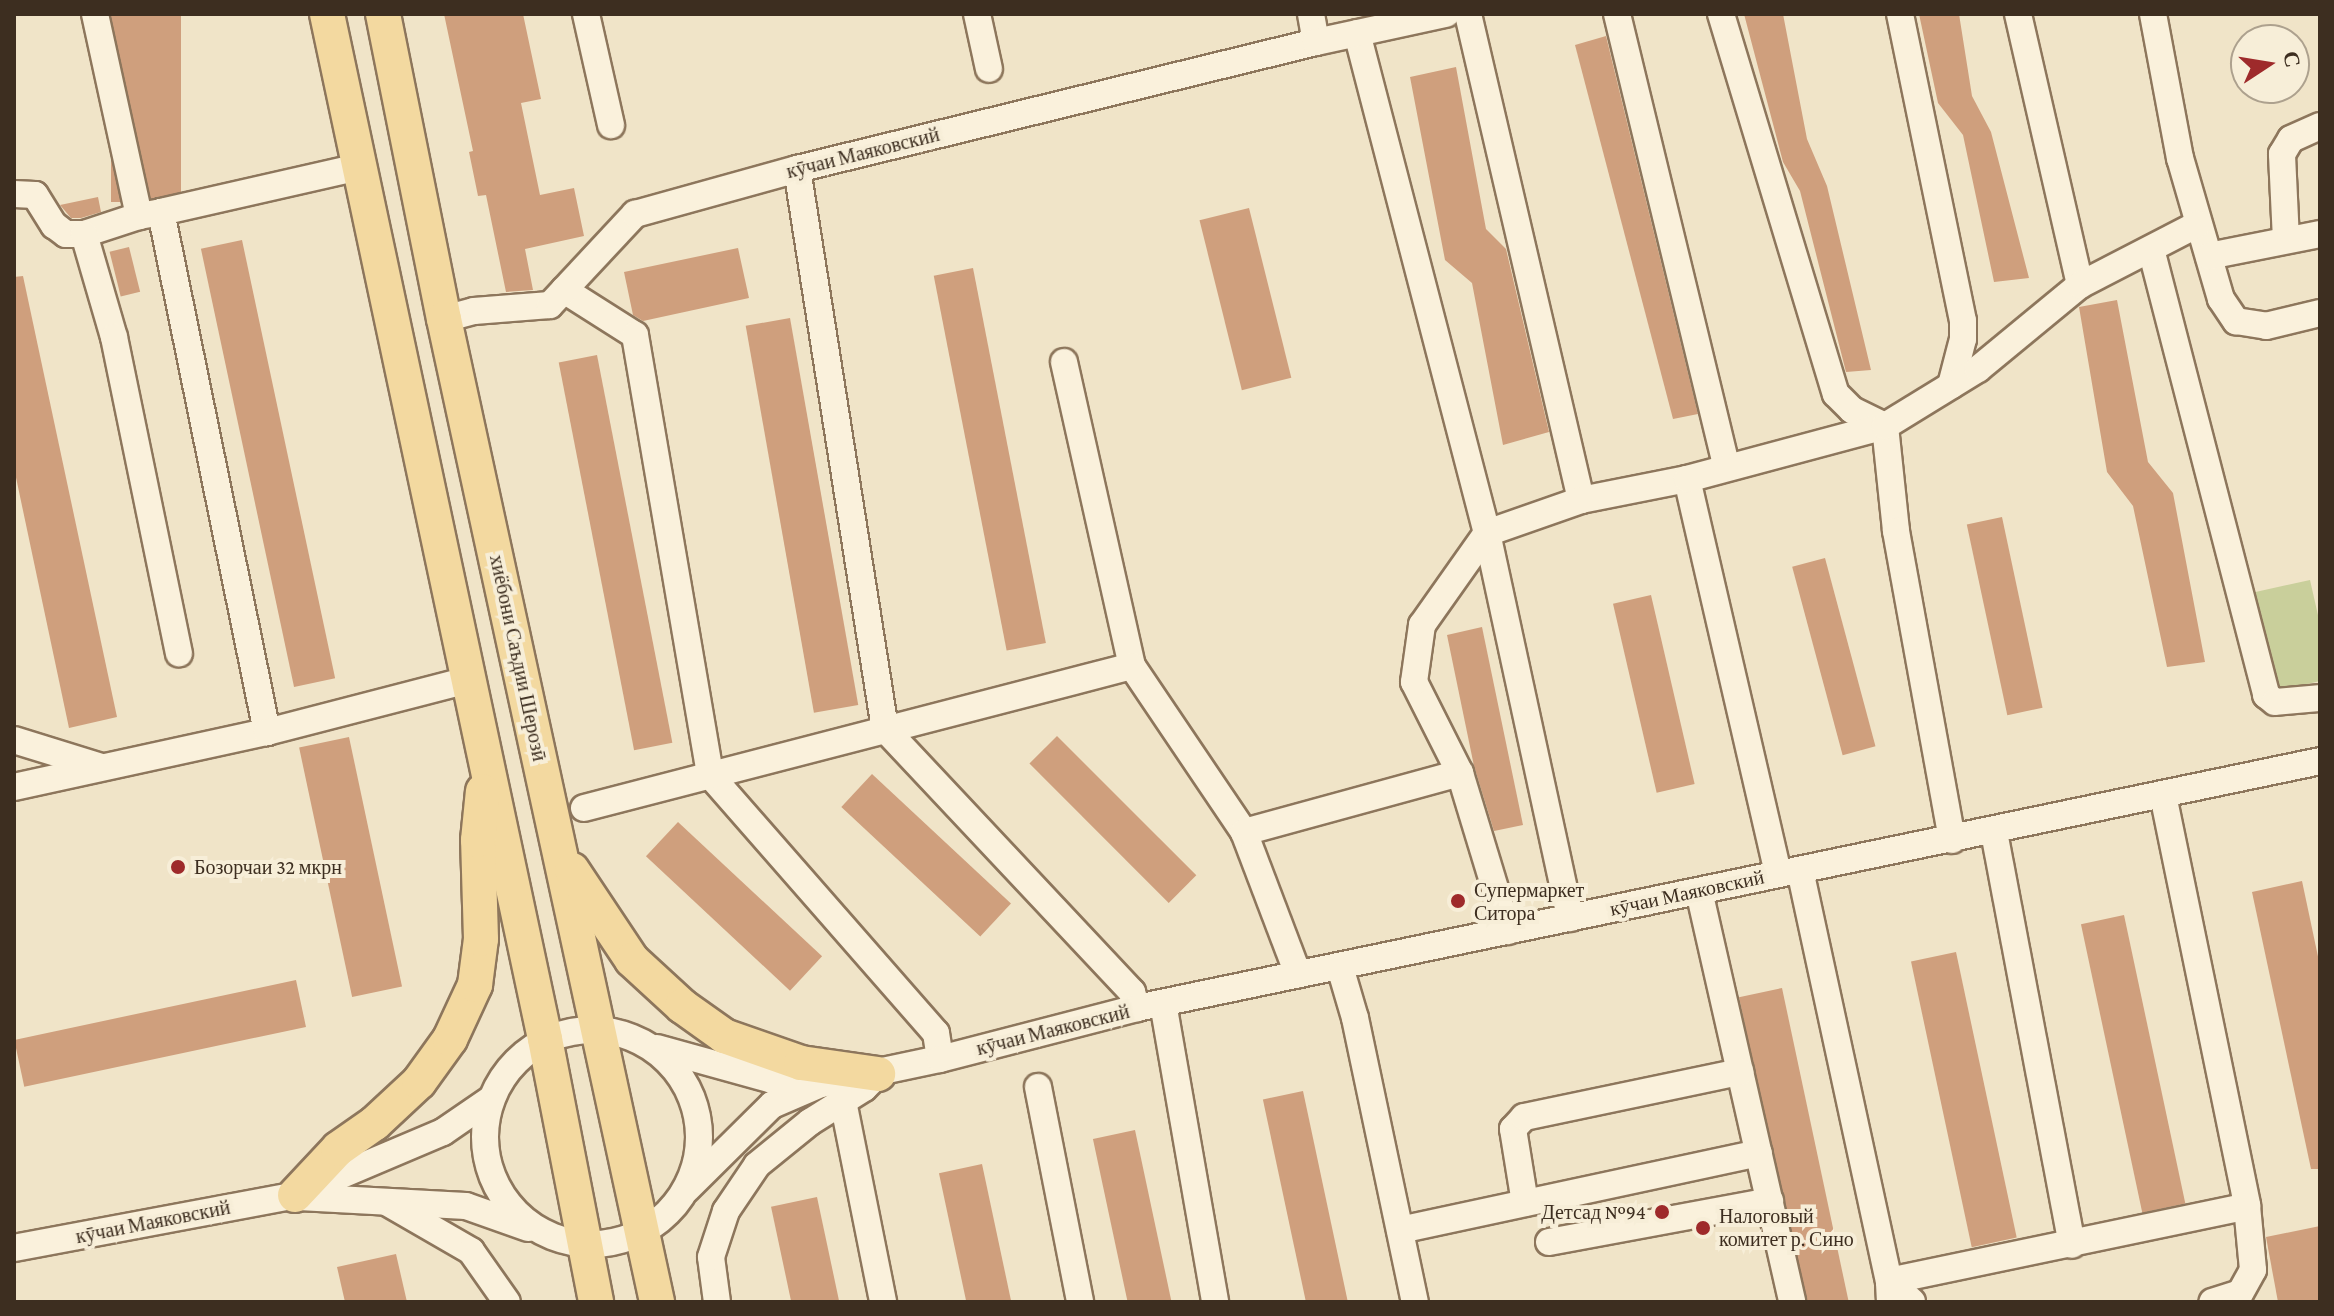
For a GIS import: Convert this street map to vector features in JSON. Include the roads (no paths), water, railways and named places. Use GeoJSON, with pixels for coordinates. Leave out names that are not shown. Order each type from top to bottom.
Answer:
{"type":"FeatureCollection","features":[{"type":"Feature","properties":{"kind":"main road"},"geometry":{"type":"LineString","coordinates":[[327,14],[545,1039],[596,1302]]}},
{"type":"Feature","properties":{"kind":"main road","name":"хиёбони Саъдии Шерозӣ"},"geometry":{"type":"LineString","coordinates":[[383,14],[444,319],[657,1302]]}},
{"type":"Feature","properties":{"kind":"main road"},"geometry":{"type":"LineString","coordinates":[[294,1196],[338,1149],[375,1123],[419,1082],[450,1039],[475,985],[481,939],[478,840],[486,763]]}},
{"type":"Feature","properties":{"kind":"main road"},"geometry":{"type":"LineString","coordinates":[[561,853],[632,960],[682,1006],[724,1036],[801,1063],[878,1074]]}},
{"type":"Feature","properties":{"kind":"street"},"geometry":{"type":"LineString","coordinates":[[95,14],[150,214],[267,732]]}},
{"type":"Feature","properties":{"kind":"street"},"geometry":{"type":"LineString","coordinates":[[586,14],[611,125]]}},
{"type":"Feature","properties":{"kind":"street"},"geometry":{"type":"LineString","coordinates":[[977,14],[989,69]]}},
{"type":"Feature","properties":{"kind":"street"},"geometry":{"type":"LineString","coordinates":[[1311,14],[1316,42]]}},
{"type":"Feature","properties":{"kind":"street"},"geometry":{"type":"LineString","coordinates":[[1468,14],[1581,500]]}},
{"type":"Feature","properties":{"kind":"street"},"geometry":{"type":"LineString","coordinates":[[1617,14],[1727,467]]}},
{"type":"Feature","properties":{"kind":"street"},"geometry":{"type":"LineString","coordinates":[[1721,14],[1836,394],[1852,410],[1885,426]]}},
{"type":"Feature","properties":{"kind":"street"},"geometry":{"type":"LineString","coordinates":[[1900,14],[1963,321],[1963,339],[1951,385]]}},
{"type":"Feature","properties":{"kind":"street"},"geometry":{"type":"LineString","coordinates":[[2018,14],[2080,285]]}},
{"type":"Feature","properties":{"kind":"street"},"geometry":{"type":"LineString","coordinates":[[2153,14],[2180,158],[2221,299],[2236,321],[2266,326],[2320,313]]}},
{"type":"Feature","properties":{"kind":"street","name":"кӯчаи Маяковский"},"geometry":{"type":"LineString","coordinates":[[444,319],[474,311],[550,305],[635,214],[797,169],[1438,15]]}},
{"type":"Feature","properties":{"kind":"street"},"geometry":{"type":"LineString","coordinates":[[1357,33],[1487,533],[1570,918]]}},
{"type":"Feature","properties":{"kind":"street"},"geometry":{"type":"LineString","coordinates":[[2286,240],[2282,154],[2291,139],[2320,126]]}},
{"type":"Feature","properties":{"kind":"street"},"geometry":{"type":"LineString","coordinates":[[14,194],[35,195],[54,225],[66,234],[84,234],[150,214],[359,167]]}},
{"type":"Feature","properties":{"kind":"street"},"geometry":{"type":"LineString","coordinates":[[797,169],[885,729],[1132,992],[1137,1008]]}},
{"type":"Feature","properties":{"kind":"street"},"geometry":{"type":"LineString","coordinates":[[1508,931],[1460,773],[1414,682],[1422,625],[1487,533],[1581,500],[1687,479],[1885,426],[1978,369],[2080,285],[2198,224]]}},
{"type":"Feature","properties":{"kind":"street"},"geometry":{"type":"LineString","coordinates":[[84,234],[114,337],[179,653]]}},
{"type":"Feature","properties":{"kind":"street"},"geometry":{"type":"LineString","coordinates":[[2209,256],[2320,234]]}},
{"type":"Feature","properties":{"kind":"street"},"geometry":{"type":"LineString","coordinates":[[2151,249],[2266,695],[2275,702],[2320,698]]}},
{"type":"Feature","properties":{"kind":"street"},"geometry":{"type":"LineString","coordinates":[[564,290],[635,335],[710,775],[936,1033],[940,1059]]}},
{"type":"Feature","properties":{"kind":"street"},"geometry":{"type":"LineString","coordinates":[[1064,362],[1132,666],[1244,832],[1298,974]]}},
{"type":"Feature","properties":{"kind":"street"},"geometry":{"type":"LineString","coordinates":[[1885,426],[1896,531],[1952,840]]}},
{"type":"Feature","properties":{"kind":"street"},"geometry":{"type":"LineString","coordinates":[[1687,479],[1789,872],[1890,1291],[1912,1302]]}},
{"type":"Feature","properties":{"kind":"street"},"geometry":{"type":"LineString","coordinates":[[584,808],[1132,666]]}},
{"type":"Feature","properties":{"kind":"street"},"geometry":{"type":"LineString","coordinates":[[14,787],[267,732],[468,680]]}},
{"type":"Feature","properties":{"kind":"street"},"geometry":{"type":"LineString","coordinates":[[14,740],[103,767]]}},
{"type":"Feature","properties":{"kind":"street","name":"кӯчаи Маяковский"},"geometry":{"type":"LineString","coordinates":[[294,1196],[466,1206],[586,1245],[614,1243],[641,1234],[667,1215],[687,1189],[772,1105],[878,1074],[1137,1008],[1994,832],[2320,761]]}},
{"type":"Feature","properties":{"kind":"street"},"geometry":{"type":"LineString","coordinates":[[1244,832],[1460,773]]}},
{"type":"Feature","properties":{"kind":"street"},"geometry":{"type":"LineString","coordinates":[[2163,795],[2247,1206],[2253,1270],[2240,1293],[2212,1302]]}},
{"type":"Feature","properties":{"kind":"street"},"geometry":{"type":"LineString","coordinates":[[1994,832],[2072,1245]]}},
{"type":"Feature","properties":{"kind":"street"},"geometry":{"type":"LineString","coordinates":[[1699,891],[1792,1302]]}},
{"type":"Feature","properties":{"kind":"street"},"geometry":{"type":"LineString","coordinates":[[1340,967],[1355,1018],[1415,1302]]}},
{"type":"Feature","properties":{"kind":"street"},"geometry":{"type":"LineString","coordinates":[[1163,1003],[1215,1302]]}},
{"type":"Feature","properties":{"kind":"street","name":"кӯчаи Маяковский"},"geometry":{"type":"LineString","coordinates":[[542,1233],[517,1215],[498,1190],[487,1161],[485,1129],[491,1099],[504,1075],[523,1054],[545,1039],[571,1031],[598,1029],[626,1034],[651,1046],[772,1080],[835,1089]]}},
{"type":"Feature","properties":{"kind":"street","name":"кӯчаи Маяковский"},"geometry":{"type":"LineString","coordinates":[[651,1046],[675,1068],[694,1106],[699,1127],[698,1159],[687,1189]]}},
{"type":"Feature","properties":{"kind":"street"},"geometry":{"type":"LineString","coordinates":[[1525,1203],[1513,1129],[1524,1117],[1740,1072]]}},
{"type":"Feature","properties":{"kind":"street"},"geometry":{"type":"LineString","coordinates":[[1038,1087],[1080,1302]]}},
{"type":"Feature","properties":{"kind":"street"},"geometry":{"type":"LineString","coordinates":[[717,1302],[711,1257],[726,1211],[757,1165],[810,1122],[835,1089]]}},
{"type":"Feature","properties":{"kind":"street"},"geometry":{"type":"LineString","coordinates":[[835,1089],[883,1302]]}},
{"type":"Feature","properties":{"kind":"street","name":"кӯчаи Маяковский"},"geometry":{"type":"LineString","coordinates":[[14,1248],[294,1196],[443,1132],[491,1099]]}},
{"type":"Feature","properties":{"kind":"street"},"geometry":{"type":"LineString","coordinates":[[1400,1230],[1759,1153]]}},
{"type":"Feature","properties":{"kind":"street"},"geometry":{"type":"LineString","coordinates":[[385,1201],[471,1251],[507,1302]]}},
{"type":"Feature","properties":{"kind":"street"},"geometry":{"type":"LineString","coordinates":[[1549,1242],[1770,1201]]}},
{"type":"Feature","properties":{"kind":"street"},"geometry":{"type":"LineString","coordinates":[[1890,1291],[2072,1245],[2247,1206]]}},
{"type":"Feature","properties":{"kind":"place","name":"Бозорчаи 32 мкрн"},"geometry":{"type":"Point","coordinates":[178,867]}},
{"type":"Feature","properties":{"kind":"place","name":"Супермаркет Ситора"},"geometry":{"type":"Point","coordinates":[1458,901]}},
{"type":"Feature","properties":{"kind":"place","name":"Детсад №94"},"geometry":{"type":"Point","coordinates":[1662,1212]}},
{"type":"Feature","properties":{"kind":"place","name":"Налоговый комитет р. Сино"},"geometry":{"type":"Point","coordinates":[1703,1228]}}]}
